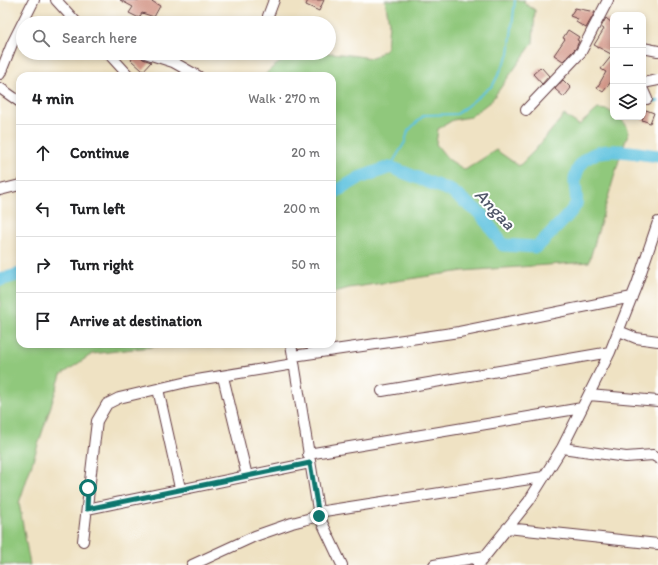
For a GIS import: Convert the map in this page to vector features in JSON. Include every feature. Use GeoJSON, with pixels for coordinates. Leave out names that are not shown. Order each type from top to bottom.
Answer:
{"type":"FeatureCollection","features":[{"type":"Feature","properties":{"kind":"street"},"geometry":{"type":"LineString","coordinates":[[26,16],[34,0]]}},
{"type":"Feature","properties":{"kind":"street"},"geometry":{"type":"LineString","coordinates":[[56,0],[71,16]]}},
{"type":"Feature","properties":{"kind":"street"},"geometry":{"type":"LineString","coordinates":[[268,16],[274,0]]}},
{"type":"Feature","properties":{"kind":"street"},"geometry":{"type":"LineString","coordinates":[[526,110],[581,52],[608,0]]}},
{"type":"Feature","properties":{"kind":"street"},"geometry":{"type":"LineString","coordinates":[[0,74],[16,36]]}},
{"type":"Feature","properties":{"kind":"street"},"geometry":{"type":"LineString","coordinates":[[646,49],[658,51]]}},
{"type":"Feature","properties":{"kind":"street"},"geometry":{"type":"LineString","coordinates":[[114,60],[125,72]]}},
{"type":"Feature","properties":{"kind":"street"},"geometry":{"type":"LineString","coordinates":[[167,60],[191,72]]}},
{"type":"Feature","properties":{"kind":"street"},"geometry":{"type":"LineString","coordinates":[[646,82],[658,80]]}},
{"type":"Feature","properties":{"kind":"street"},"geometry":{"type":"LineString","coordinates":[[0,88],[16,99]]}},
{"type":"Feature","properties":{"kind":"street"},"geometry":{"type":"LineString","coordinates":[[0,190],[16,186]]}},
{"type":"Feature","properties":{"kind":"street"},"geometry":{"type":"LineString","coordinates":[[478,565],[529,501],[562,448],[619,331],[658,222]]}},
{"type":"Feature","properties":{"kind":"street"},"geometry":{"type":"LineString","coordinates":[[83,541],[97,421],[102,410],[107,404],[119,398],[191,381],[222,377],[294,360],[459,332],[632,297]]}},
{"type":"Feature","properties":{"kind":"street"},"geometry":{"type":"LineString","coordinates":[[619,331],[636,338],[658,340]]}},
{"type":"Feature","properties":{"kind":"street"},"geometry":{"type":"LineString","coordinates":[[292,348],[318,514],[342,565]]}},
{"type":"Feature","properties":{"kind":"street"},"geometry":{"type":"LineString","coordinates":[[382,391],[610,352]]}},
{"type":"Feature","properties":{"kind":"street"},"geometry":{"type":"LineString","coordinates":[[222,377],[247,476]]}},
{"type":"Feature","properties":{"kind":"street"},"geometry":{"type":"LineString","coordinates":[[158,389],[180,488]]}},
{"type":"Feature","properties":{"kind":"street"},"geometry":{"type":"LineString","coordinates":[[589,395],[658,401]]}},
{"type":"Feature","properties":{"kind":"street"},"geometry":{"type":"LineString","coordinates":[[87,509],[180,488],[247,476],[309,458],[582,408]]}},
{"type":"Feature","properties":{"kind":"street"},"geometry":{"type":"LineString","coordinates":[[562,448],[626,457],[653,456],[658,458]]}},
{"type":"Feature","properties":{"kind":"street"},"geometry":{"type":"LineString","coordinates":[[192,565],[255,536],[318,514],[543,477]]}},
{"type":"Feature","properties":{"kind":"street"},"geometry":{"type":"LineString","coordinates":[[507,528],[658,544]]}},
{"type":"Feature","properties":{"kind":"street"},"geometry":{"type":"LineString","coordinates":[[434,565],[485,556]]}},
{"type":"Feature","properties":{"kind":"green space"},"geometry":{"type":"Polygon","coordinates":[[[385,0],[525,0],[524,3],[535,10],[533,43],[491,101],[470,117],[453,120],[438,129],[436,144],[448,159],[465,170],[496,150],[519,166],[536,149],[564,115],[579,125],[598,109],[610,112],[610,120],[621,120],[629,132],[622,150],[589,262],[463,271],[349,288],[336,292],[336,72],[268,72],[275,65],[284,60],[336,60],[336,53],[373,58],[387,48],[389,22],[385,0]]]}},
{"type":"Feature","properties":{"kind":"green space"},"geometry":{"type":"Polygon","coordinates":[[[16,275],[16,348],[141,348],[92,354],[61,375],[19,503],[30,565],[0,565],[0,280],[16,275]]]}},
{"type":"Feature","properties":{"kind":"building"},"geometry":{"type":"Polygon","coordinates":[[[120,0],[150,0],[160,6],[155,16],[142,13],[140,16],[135,16],[129,13],[133,7],[120,0]]]}},
{"type":"Feature","properties":{"kind":"building"},"geometry":{"type":"Polygon","coordinates":[[[308,0],[324,0],[319,11],[306,5],[308,0]]]}},
{"type":"Feature","properties":{"kind":"building"},"geometry":{"type":"Polygon","coordinates":[[[575,8],[595,12],[586,28],[576,22],[578,19],[570,16],[575,8]]]}},
{"type":"Feature","properties":{"kind":"building"},"geometry":{"type":"Polygon","coordinates":[[[606,18],[610,21],[610,53],[594,45],[604,29],[601,27],[606,18]]]}},
{"type":"Feature","properties":{"kind":"building"},"geometry":{"type":"Polygon","coordinates":[[[568,30],[579,37],[577,40],[579,41],[576,48],[563,61],[554,55],[565,39],[563,38],[568,30]]]}},
{"type":"Feature","properties":{"kind":"building"},"geometry":{"type":"Polygon","coordinates":[[[610,58],[610,83],[603,92],[597,88],[606,72],[601,69],[610,58]]]}},
{"type":"Feature","properties":{"kind":"building"},"geometry":{"type":"Polygon","coordinates":[[[131,60],[146,60],[151,62],[143,71],[131,60]]]}},
{"type":"Feature","properties":{"kind":"building"},"geometry":{"type":"Polygon","coordinates":[[[541,67],[549,76],[542,84],[533,74],[541,67]]]}},
{"type":"Feature","properties":{"kind":"building"},"geometry":{"type":"Polygon","coordinates":[[[563,80],[571,88],[564,97],[555,89],[563,80]]]}},
{"type":"Feature","properties":{"kind":"building"},"geometry":{"type":"Polygon","coordinates":[[[646,110],[654,113],[650,123],[642,120],[646,120],[646,110]]]}},
{"type":"Feature","properties":{"kind":"waterway"},"geometry":{"type":"LineString","coordinates":[[390,167],[405,142],[408,131],[424,115],[457,114],[493,85],[509,54],[515,0]]}},
{"type":"Feature","properties":{"kind":"waterway"},"geometry":{"type":"LineString","coordinates":[[650,102],[658,101]]}},
{"type":"Feature","properties":{"kind":"waterway","name":"Angaa"},"geometry":{"type":"LineString","coordinates":[[336,192],[359,178],[390,167],[451,191],[481,214],[503,245],[537,247],[564,220],[576,204],[577,198],[575,179],[580,166],[587,158],[597,153],[609,151],[622,151],[658,156]]}},
{"type":"Feature","properties":{"kind":"waterway","name":"Angaa"},"geometry":{"type":"LineString","coordinates":[[0,280],[16,275]]}},
{"type":"Feature","properties":{"kind":"route"},"geometry":{"type":"LineString","coordinates":[[88,488],[87,509],[180,488],[310,463],[319,516]]}}]}
